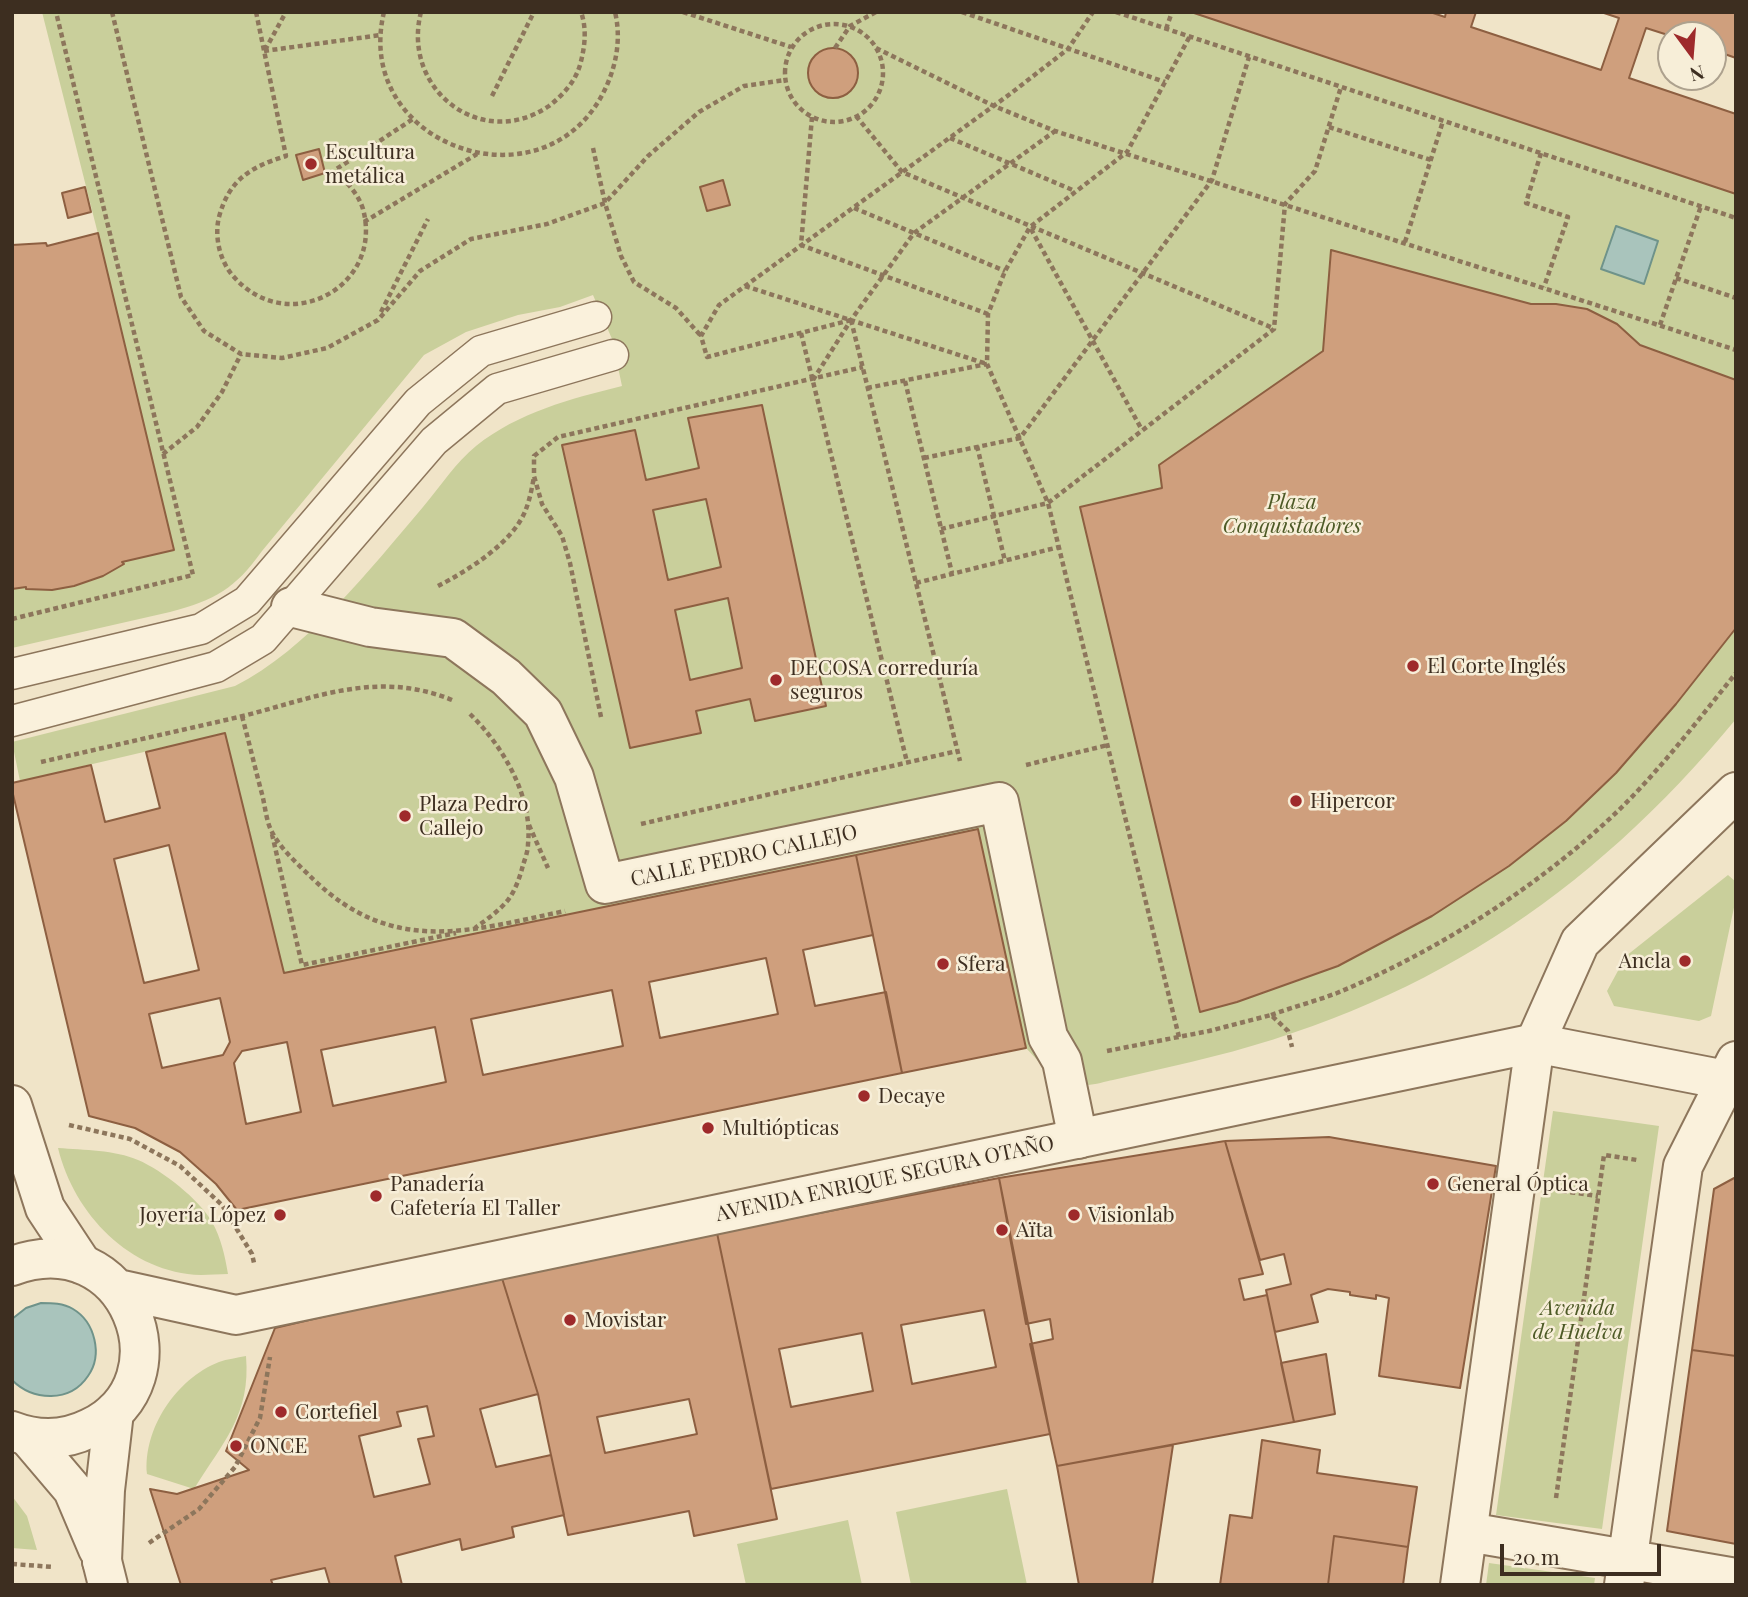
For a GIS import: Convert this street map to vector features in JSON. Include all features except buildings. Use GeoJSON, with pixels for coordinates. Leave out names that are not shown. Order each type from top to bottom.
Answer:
{"type":"FeatureCollection","features":[{"type":"Feature","properties":{"kind":"street","name":"CALLE PEDRO CALLEJO"},"geometry":{"type":"LineString","coordinates":[[291,607],[370,627],[453,638],[506,677],[543,713],[574,777],[605,884],[999,802],[1048,1037],[1062,1061],[1078,1139]]}},
{"type":"Feature","properties":{"kind":"street"},"geometry":{"type":"LineString","coordinates":[[1461,1585],[1535,1043],[1580,942],[1736,792]]}},
{"type":"Feature","properties":{"kind":"street"},"geometry":{"type":"LineString","coordinates":[[1535,1043],[1733,1074],[1683,1166],[1626,1572]]}},
{"type":"Feature","properties":{"kind":"street","name":"AVENIDA ENRIQUE SEGURA OTAÑO"},"geometry":{"type":"LineString","coordinates":[[118,1289],[236,1315],[1535,1043]]}},
{"type":"Feature","properties":{"kind":"street"},"geometry":{"type":"LineString","coordinates":[[12,1105],[45,1208],[82,1264]]}},
{"type":"Feature","properties":{"kind":"street"},"geometry":{"type":"LineString","coordinates":[[12,1266],[30,1259],[57,1258],[82,1264],[99,1273],[118,1289],[131,1308],[140,1350],[137,1371],[127,1395],[114,1412],[96,1425],[77,1434],[56,1439],[20,1434]]}},
{"type":"Feature","properties":{"kind":"street"},"geometry":{"type":"LineString","coordinates":[[105,1573],[105,1490],[114,1412]]}},
{"type":"Feature","properties":{"kind":"street"},"geometry":{"type":"LineString","coordinates":[[20,1434],[73,1490],[105,1573]]}},
{"type":"Feature","properties":{"kind":"street"},"geometry":{"type":"LineString","coordinates":[[1468,1532],[1549,1545],[1626,1572],[1736,1578]]}},
{"type":"Feature","properties":{"kind":"lane"},"geometry":{"type":"LineString","coordinates":[[12,674],[201,629],[247,601],[418,402],[481,351],[596,317]]}},
{"type":"Feature","properties":{"kind":"lane"},"geometry":{"type":"LineString","coordinates":[[12,721],[216,667],[263,639],[434,441],[497,389],[612,355]]}},
{"type":"Feature","properties":{"kind":"path"},"geometry":{"type":"LineString","coordinates":[[12,620],[193,575],[56,12]]}},
{"type":"Feature","properties":{"kind":"path"},"geometry":{"type":"LineString","coordinates":[[112,12],[181,297],[204,331],[241,354],[282,358],[327,348],[378,320],[420,271],[471,239],[547,224],[605,203],[648,156],[699,112],[744,86],[785,80]]}},
{"type":"Feature","properties":{"kind":"path"},"geometry":{"type":"LineString","coordinates":[[256,12],[286,156],[261,164],[239,178],[224,198],[217,224],[219,249],[228,271],[244,289],[264,301],[288,305],[311,302],[333,292],[351,276],[361,255],[366,232],[363,208],[351,187],[335,170],[413,119]]}},
{"type":"Feature","properties":{"kind":"path"},"geometry":{"type":"LineString","coordinates":[[264,51],[286,12]]}},
{"type":"Feature","properties":{"kind":"path"},"geometry":{"type":"LineString","coordinates":[[384,12],[381,35],[385,71],[401,105],[413,119],[443,141],[478,154],[496,156],[533,151],[551,144],[581,123],[593,109],[611,76],[618,40],[615,12]]}},
{"type":"Feature","properties":{"kind":"path"},"geometry":{"type":"LineString","coordinates":[[421,12],[416,42],[423,69],[437,92],[459,111],[484,120],[512,121],[538,113],[561,97],[578,75],[585,48],[581,12]]}},
{"type":"Feature","properties":{"kind":"path"},"geometry":{"type":"LineString","coordinates":[[492,96],[534,12]]}},
{"type":"Feature","properties":{"kind":"path"},"geometry":{"type":"LineString","coordinates":[[682,12],[791,47]]}},
{"type":"Feature","properties":{"kind":"path"},"geometry":{"type":"LineString","coordinates":[[835,48],[850,26],[876,12]]}},
{"type":"Feature","properties":{"kind":"path"},"geometry":{"type":"LineString","coordinates":[[962,12],[1166,82]]}},
{"type":"Feature","properties":{"kind":"path"},"geometry":{"type":"LineString","coordinates":[[701,336],[719,305],[994,106],[1068,49],[1093,12]]}},
{"type":"Feature","properties":{"kind":"path"},"geometry":{"type":"LineString","coordinates":[[1116,12],[1736,218]]}},
{"type":"Feature","properties":{"kind":"path"},"geometry":{"type":"LineString","coordinates":[[1166,29],[1172,12]]}},
{"type":"Feature","properties":{"kind":"path"},"geometry":{"type":"LineString","coordinates":[[834,23],[850,26],[865,34],[876,48],[882,63],[883,80],[878,95],[869,107],[842,121],[827,122],[812,117],[799,108],[790,96],[785,80],[785,63],[791,47],[802,34],[817,26],[834,23]]}},
{"type":"Feature","properties":{"kind":"path"},"geometry":{"type":"LineString","coordinates":[[264,51],[381,35]]}},
{"type":"Feature","properties":{"kind":"path"},"geometry":{"type":"LineString","coordinates":[[1179,1037],[1048,503],[987,364],[988,314],[1005,271],[1030,227],[1127,152],[1190,36]]}},
{"type":"Feature","properties":{"kind":"path"},"geometry":{"type":"LineString","coordinates":[[876,48],[994,106],[1055,131],[1736,350]]}},
{"type":"Feature","properties":{"kind":"path"},"geometry":{"type":"LineString","coordinates":[[924,458],[1020,438],[1212,180],[1250,57]]}},
{"type":"Feature","properties":{"kind":"path"},"geometry":{"type":"LineString","coordinates":[[941,528],[1048,503],[1273,329],[1285,204],[1315,171],[1341,87]]}},
{"type":"Feature","properties":{"kind":"path"},"geometry":{"type":"LineString","coordinates":[[856,116],[902,172],[1273,329]]}},
{"type":"Feature","properties":{"kind":"path"},"geometry":{"type":"LineString","coordinates":[[801,245],[812,117]]}},
{"type":"Feature","properties":{"kind":"path"},"geometry":{"type":"LineString","coordinates":[[1405,243],[1443,121]]}},
{"type":"Feature","properties":{"kind":"path"},"geometry":{"type":"LineString","coordinates":[[1329,127],[1431,160]]}},
{"type":"Feature","properties":{"kind":"path"},"geometry":{"type":"LineString","coordinates":[[813,380],[851,320],[914,233],[1055,131]]}},
{"type":"Feature","properties":{"kind":"path"},"geometry":{"type":"LineString","coordinates":[[950,138],[1075,191]]}},
{"type":"Feature","properties":{"kind":"path"},"geometry":{"type":"LineString","coordinates":[[593,148],[605,203],[621,256],[634,282],[676,308],[701,336],[707,357],[851,320]]}},
{"type":"Feature","properties":{"kind":"path"},"geometry":{"type":"LineString","coordinates":[[1541,153],[1526,203],[1568,217],[1544,288]]}},
{"type":"Feature","properties":{"kind":"path"},"geometry":{"type":"LineString","coordinates":[[364,222],[478,154]]}},
{"type":"Feature","properties":{"kind":"path"},"geometry":{"type":"LineString","coordinates":[[1660,325],[1701,206]]}},
{"type":"Feature","properties":{"kind":"path"},"geometry":{"type":"LineString","coordinates":[[853,207],[1005,271]]}},
{"type":"Feature","properties":{"kind":"path"},"geometry":{"type":"LineString","coordinates":[[378,320],[428,219]]}},
{"type":"Feature","properties":{"kind":"path"},"geometry":{"type":"LineString","coordinates":[[1030,227],[1142,430]]}},
{"type":"Feature","properties":{"kind":"path"},"geometry":{"type":"LineString","coordinates":[[801,245],[988,314]]}},
{"type":"Feature","properties":{"kind":"path"},"geometry":{"type":"LineString","coordinates":[[1676,278],[1736,298]]}},
{"type":"Feature","properties":{"kind":"path"},"geometry":{"type":"LineString","coordinates":[[745,286],[987,364]]}},
{"type":"Feature","properties":{"kind":"path"},"geometry":{"type":"LineString","coordinates":[[851,320],[962,770]]}},
{"type":"Feature","properties":{"kind":"path"},"geometry":{"type":"LineString","coordinates":[[801,332],[907,762]]}},
{"type":"Feature","properties":{"kind":"path"},"geometry":{"type":"LineString","coordinates":[[163,454],[197,427],[222,392],[241,354]]}},
{"type":"Feature","properties":{"kind":"path"},"geometry":{"type":"LineString","coordinates":[[867,388],[987,364]]}},
{"type":"Feature","properties":{"kind":"path"},"geometry":{"type":"LineString","coordinates":[[603,726],[570,563],[562,536],[542,504],[534,476],[534,456],[558,437],[863,367]]}},
{"type":"Feature","properties":{"kind":"path"},"geometry":{"type":"LineString","coordinates":[[905,381],[952,573]]}},
{"type":"Feature","properties":{"kind":"path"},"geometry":{"type":"LineString","coordinates":[[977,446],[1005,561]]}},
{"type":"Feature","properties":{"kind":"path"},"geometry":{"type":"LineString","coordinates":[[916,583],[1059,547]]}},
{"type":"Feature","properties":{"kind":"path"},"geometry":{"type":"LineString","coordinates":[[1062,1061],[1271,1015],[1336,993],[1391,968],[1491,910],[1581,844],[1621,808],[1659,768],[1736,673]]}},
{"type":"Feature","properties":{"kind":"path"},"geometry":{"type":"LineString","coordinates":[[39,762],[243,716],[319,694],[366,688],[414,689],[435,693],[455,702]]}},
{"type":"Feature","properties":{"kind":"path"},"geometry":{"type":"LineString","coordinates":[[271,830],[302,869],[349,908],[385,924],[424,933],[473,930],[509,899],[520,875],[528,845],[527,817],[519,790],[496,744],[480,723],[462,707]]}},
{"type":"Feature","properties":{"kind":"path"},"geometry":{"type":"LineString","coordinates":[[243,716],[302,965],[568,911]]}},
{"type":"Feature","properties":{"kind":"path"},"geometry":{"type":"LineString","coordinates":[[1018,767],[1108,745]]}},
{"type":"Feature","properties":{"kind":"path"},"geometry":{"type":"LineString","coordinates":[[636,812],[640,824],[957,751]]}},
{"type":"Feature","properties":{"kind":"path"},"geometry":{"type":"LineString","coordinates":[[1271,1015],[1288,1031],[1301,1092]]}},
{"type":"Feature","properties":{"kind":"path"},"geometry":{"type":"LineString","coordinates":[[1549,1545],[1604,1155]]}},
{"type":"Feature","properties":{"kind":"green space","name":"Plaza Conquistadores"},"geometry":{"type":"Polygon","coordinates":[[[42,12],[1194,12],[1736,194],[1736,719],[1679,783],[1620,841],[1558,892],[1493,938],[1424,977],[1351,1011],[1274,1039],[1191,1062],[1093,1084],[1079,1084],[1055,1075],[1026,1048],[978,829],[284,973],[225,733],[20,781],[12,742],[235,686],[262,670],[312,630],[336,606],[476,446],[510,424],[546,408],[622,386],[612,339],[593,295],[560,307],[518,315],[466,332],[424,355],[243,575],[223,591],[200,603],[170,612],[12,648],[12,589],[77,584],[124,564],[122,562],[174,549],[42,12]]]}},
{"type":"Feature","properties":{"kind":"green space"},"geometry":{"type":"Polygon","coordinates":[[[1728,875],[1736,882],[1736,898],[1711,1016],[1699,1021],[1614,1006],[1607,991],[1626,956],[1728,875]]]}},
{"type":"Feature","properties":{"kind":"green space","name":"Avenida de Huelva"},"geometry":{"type":"Polygon","coordinates":[[[1553,1111],[1659,1126],[1602,1529],[1496,1515],[1553,1111]]]}},
{"type":"Feature","properties":{"kind":"green space"},"geometry":{"type":"Polygon","coordinates":[[[58,1148],[119,1154],[148,1165],[169,1178],[199,1204],[212,1222],[222,1247],[228,1274],[175,1272],[151,1264],[129,1251],[109,1236],[92,1217],[77,1195],[58,1148]]]}},
{"type":"Feature","properties":{"kind":"green space"},"geometry":{"type":"Polygon","coordinates":[[[246,1356],[244,1395],[239,1412],[225,1442],[194,1489],[147,1474],[147,1457],[157,1423],[176,1393],[203,1370],[222,1361],[246,1356]]]}},
{"type":"Feature","properties":{"kind":"green space"},"geometry":{"type":"Polygon","coordinates":[[[1007,1489],[1027,1585],[911,1585],[896,1512],[1007,1489]]]}},
{"type":"Feature","properties":{"kind":"green space"},"geometry":{"type":"Polygon","coordinates":[[[12,1496],[27,1516],[37,1550],[12,1548],[12,1496]]]}},
{"type":"Feature","properties":{"kind":"green space"},"geometry":{"type":"Polygon","coordinates":[[[848,1520],[862,1585],[746,1585],[737,1544],[848,1520]]]}},
{"type":"Feature","properties":{"kind":"green space"},"geometry":{"type":"Polygon","coordinates":[[[1489,1563],[1595,1578],[1594,1585],[1486,1585],[1489,1563]]]}},
{"type":"Feature","properties":{"kind":"water"},"geometry":{"type":"Polygon","coordinates":[[[1616,226],[1658,241],[1644,284],[1601,269],[1616,226]]]}},
{"type":"Feature","properties":{"kind":"water"},"geometry":{"type":"Polygon","coordinates":[[[41,1303],[61,1304],[73,1309],[87,1322],[94,1340],[96,1349],[93,1368],[80,1385],[62,1395],[30,1392],[12,1380],[12,1319],[26,1308],[41,1303]]]}},
{"type":"Feature","properties":{"kind":"place","name":"Escultura metálica"},"geometry":{"type":"Point","coordinates":[311,164]}},
{"type":"Feature","properties":{"kind":"place","name":"El Corte Inglés"},"geometry":{"type":"Point","coordinates":[1413,666]}},
{"type":"Feature","properties":{"kind":"place","name":"DECOSA correduría seguros"},"geometry":{"type":"Point","coordinates":[776,680]}},
{"type":"Feature","properties":{"kind":"place","name":"Hipercor"},"geometry":{"type":"Point","coordinates":[1296,801]}},
{"type":"Feature","properties":{"kind":"place","name":"Plaza Pedro Callejo"},"geometry":{"type":"Point","coordinates":[405,816]}},
{"type":"Feature","properties":{"kind":"place","name":"Ancla"},"geometry":{"type":"Point","coordinates":[1685,961]}},
{"type":"Feature","properties":{"kind":"place","name":"Sfera"},"geometry":{"type":"Point","coordinates":[943,964]}},
{"type":"Feature","properties":{"kind":"place","name":"Decaye"},"geometry":{"type":"Point","coordinates":[864,1096]}},
{"type":"Feature","properties":{"kind":"place","name":"Multiópticas"},"geometry":{"type":"Point","coordinates":[708,1128]}},
{"type":"Feature","properties":{"kind":"place","name":"General Óptica"},"geometry":{"type":"Point","coordinates":[1433,1184]}},
{"type":"Feature","properties":{"kind":"place","name":"Panadería Cafetería El Taller"},"geometry":{"type":"Point","coordinates":[376,1196]}},
{"type":"Feature","properties":{"kind":"place","name":"Joyería López"},"geometry":{"type":"Point","coordinates":[280,1215]}},
{"type":"Feature","properties":{"kind":"place","name":"Visionlab"},"geometry":{"type":"Point","coordinates":[1074,1215]}},
{"type":"Feature","properties":{"kind":"place","name":"Aïta"},"geometry":{"type":"Point","coordinates":[1002,1230]}},
{"type":"Feature","properties":{"kind":"place","name":"Movistar"},"geometry":{"type":"Point","coordinates":[570,1320]}},
{"type":"Feature","properties":{"kind":"place","name":"Cortefiel"},"geometry":{"type":"Point","coordinates":[281,1412]}},
{"type":"Feature","properties":{"kind":"place","name":"ONCE"},"geometry":{"type":"Point","coordinates":[236,1446]}}]}
